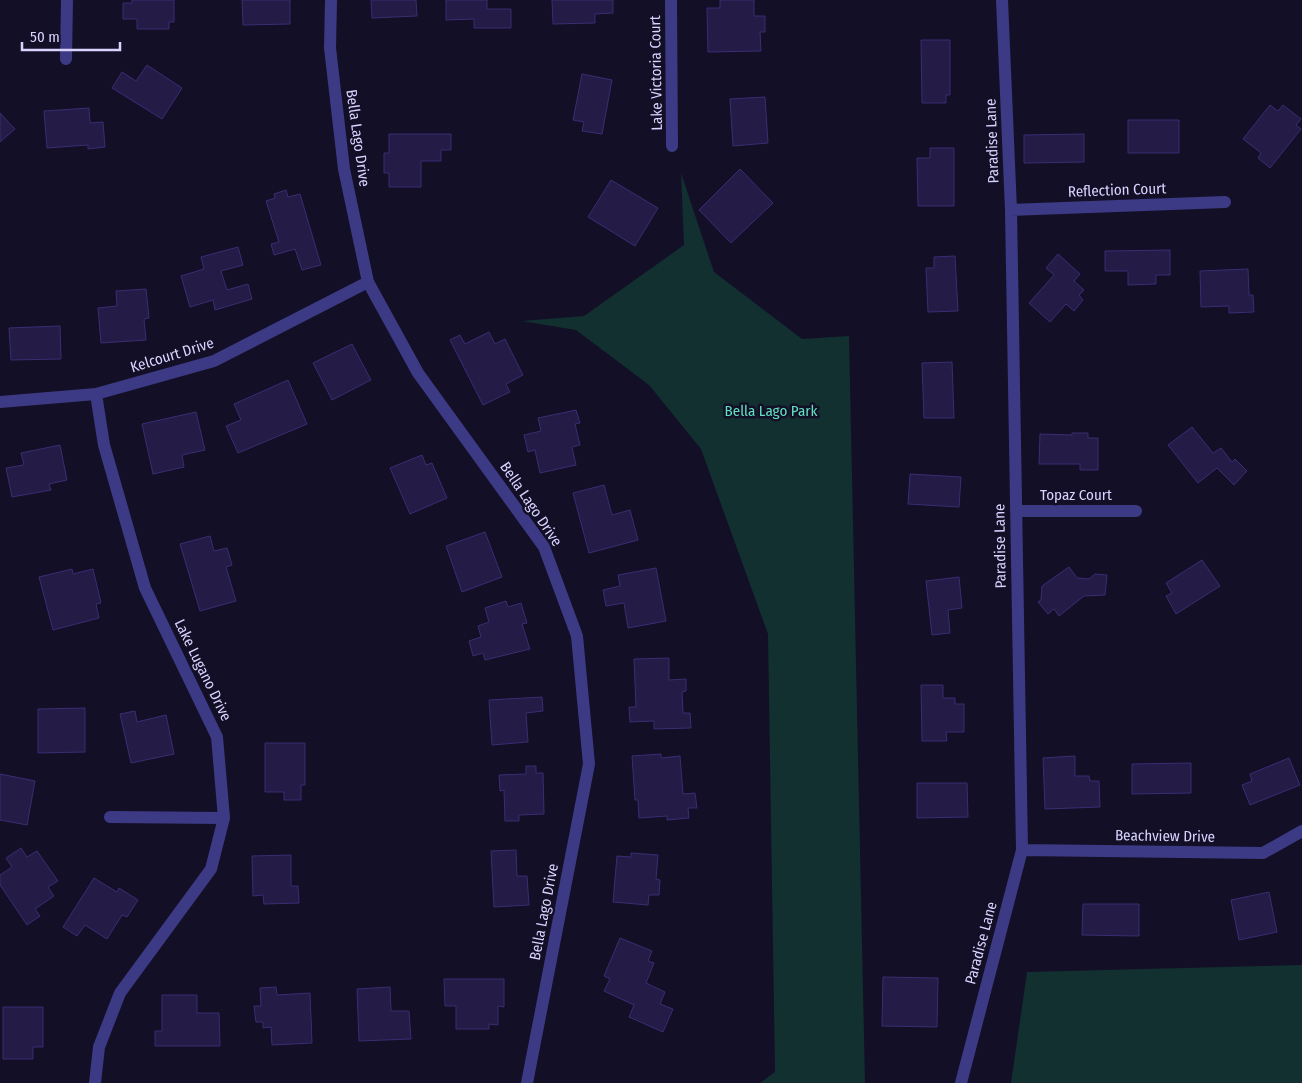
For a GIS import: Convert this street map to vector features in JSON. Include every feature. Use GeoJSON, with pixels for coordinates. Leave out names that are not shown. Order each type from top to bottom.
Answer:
{"type":"FeatureCollection","features":[{"type":"Feature","properties":{"kind":"street"},"geometry":{"type":"LineString","coordinates":[[66,0],[66,59]]}},
{"type":"Feature","properties":{"kind":"street","name":"Bella Lago Drive"},"geometry":{"type":"LineString","coordinates":[[331,0],[330,48],[344,169],[368,282],[418,373],[544,547],[577,636],[590,764],[527,1083]]}},
{"type":"Feature","properties":{"kind":"street","name":"Lake Victoria Court"},"geometry":{"type":"LineString","coordinates":[[671,0],[672,146]]}},
{"type":"Feature","properties":{"kind":"street","name":"Paradise Lane"},"geometry":{"type":"LineString","coordinates":[[961,1083],[1022,850],[1011,210],[1002,0]]}},
{"type":"Feature","properties":{"kind":"street","name":"Reflection Court"},"geometry":{"type":"LineString","coordinates":[[1011,210],[1225,202]]}},
{"type":"Feature","properties":{"kind":"street","name":"Kelcourt Drive"},"geometry":{"type":"LineString","coordinates":[[0,402],[96,394],[214,361],[368,282]]}},
{"type":"Feature","properties":{"kind":"street","name":"Lake Lugano Drive"},"geometry":{"type":"LineString","coordinates":[[95,1083],[99,1047],[120,993],[211,869],[224,818],[217,737],[145,588],[104,445],[96,394]]}},
{"type":"Feature","properties":{"kind":"street","name":"Topaz Court"},"geometry":{"type":"LineString","coordinates":[[1016,511],[1136,512]]}},
{"type":"Feature","properties":{"kind":"street"},"geometry":{"type":"LineString","coordinates":[[110,817],[224,818]]}},
{"type":"Feature","properties":{"kind":"street","name":"Beachview Drive"},"geometry":{"type":"LineString","coordinates":[[1022,850],[1263,854],[1302,831]]}},
{"type":"Feature","properties":{"kind":"green space","name":"Bella Lago Park"},"geometry":{"type":"Polygon","coordinates":[[[681,173],[714,272],[802,339],[849,336],[865,1083],[760,1083],[775,1072],[768,634],[701,449],[649,385],[576,330],[522,321],[584,316],[684,245],[681,173]]]}},
{"type":"Feature","properties":{"kind":"green space"},"geometry":{"type":"Polygon","coordinates":[[[1302,965],[1302,1083],[1011,1083],[1027,972],[1302,965]]]}},
{"type":"Feature","properties":{"kind":"building"},"geometry":{"type":"Polygon","coordinates":[[[132,0],[174,0],[174,22],[169,22],[169,29],[137,29],[137,19],[123,19],[123,3],[132,3],[132,0]]]}},
{"type":"Feature","properties":{"kind":"building"},"geometry":{"type":"Polygon","coordinates":[[[242,0],[290,0],[290,24],[243,25],[242,0]]]}},
{"type":"Feature","properties":{"kind":"building"},"geometry":{"type":"Polygon","coordinates":[[[371,0],[416,0],[417,16],[372,18],[371,0]]]}},
{"type":"Feature","properties":{"kind":"building"},"geometry":{"type":"Polygon","coordinates":[[[446,0],[487,0],[487,9],[511,9],[511,28],[474,28],[474,19],[446,20],[446,0]]]}},
{"type":"Feature","properties":{"kind":"building"},"geometry":{"type":"Polygon","coordinates":[[[552,0],[613,0],[613,13],[595,14],[595,23],[553,24],[552,0]]]}},
{"type":"Feature","properties":{"kind":"building"},"geometry":{"type":"Polygon","coordinates":[[[720,0],[754,0],[754,16],[765,16],[765,32],[760,32],[761,51],[708,52],[707,8],[720,8],[720,0]]]}},
{"type":"Feature","properties":{"kind":"building"},"geometry":{"type":"Polygon","coordinates":[[[921,40],[950,40],[950,95],[946,95],[946,103],[922,103],[921,40]]]}},
{"type":"Feature","properties":{"kind":"building"},"geometry":{"type":"Polygon","coordinates":[[[147,65],[182,88],[162,119],[112,88],[122,72],[136,81],[147,65]]]}},
{"type":"Feature","properties":{"kind":"building"},"geometry":{"type":"Polygon","coordinates":[[[582,74],[612,80],[602,134],[582,131],[584,122],[573,120],[582,74]]]}},
{"type":"Feature","properties":{"kind":"building"},"geometry":{"type":"Polygon","coordinates":[[[765,97],[768,143],[733,146],[730,99],[765,97]]]}},
{"type":"Feature","properties":{"kind":"building"},"geometry":{"type":"Polygon","coordinates":[[[1270,105],[1278,111],[1283,105],[1301,119],[1296,125],[1301,129],[1270,168],[1258,158],[1261,153],[1243,139],[1270,105]]]}},
{"type":"Feature","properties":{"kind":"building"},"geometry":{"type":"Polygon","coordinates":[[[89,108],[90,123],[103,122],[105,147],[88,149],[88,145],[47,148],[44,111],[89,108]]]}},
{"type":"Feature","properties":{"kind":"building"},"geometry":{"type":"Polygon","coordinates":[[[0,113],[15,129],[0,142],[0,113]]]}},
{"type":"Feature","properties":{"kind":"building"},"geometry":{"type":"Polygon","coordinates":[[[1128,120],[1179,120],[1179,153],[1128,153],[1128,120]]]}},
{"type":"Feature","properties":{"kind":"building"},"geometry":{"type":"Polygon","coordinates":[[[389,134],[451,134],[451,150],[441,150],[441,161],[421,161],[421,187],[389,187],[389,173],[384,173],[384,153],[389,153],[389,134]]]}},
{"type":"Feature","properties":{"kind":"building"},"geometry":{"type":"Polygon","coordinates":[[[1084,134],[1084,162],[1024,163],[1024,135],[1084,134]]]}},
{"type":"Feature","properties":{"kind":"building"},"geometry":{"type":"Polygon","coordinates":[[[930,148],[954,148],[954,206],[918,206],[917,158],[930,158],[930,148]]]}},
{"type":"Feature","properties":{"kind":"building"},"geometry":{"type":"Polygon","coordinates":[[[740,169],[773,203],[731,243],[699,210],[740,169]]]}},
{"type":"Feature","properties":{"kind":"building"},"geometry":{"type":"Polygon","coordinates":[[[611,180],[658,208],[635,246],[588,217],[611,180]]]}},
{"type":"Feature","properties":{"kind":"building"},"geometry":{"type":"Polygon","coordinates":[[[286,190],[288,197],[300,194],[321,265],[302,270],[295,249],[274,255],[271,244],[279,242],[266,201],[275,198],[274,194],[286,190]]]}},
{"type":"Feature","properties":{"kind":"building"},"geometry":{"type":"Polygon","coordinates":[[[238,247],[243,265],[221,271],[227,290],[248,284],[252,299],[215,310],[213,300],[190,307],[181,276],[204,269],[201,257],[238,247]]]}},
{"type":"Feature","properties":{"kind":"building"},"geometry":{"type":"Polygon","coordinates":[[[1170,250],[1170,275],[1156,275],[1156,284],[1128,285],[1128,271],[1105,271],[1105,251],[1170,250]]]}},
{"type":"Feature","properties":{"kind":"building"},"geometry":{"type":"Polygon","coordinates":[[[1058,254],[1080,274],[1074,281],[1084,290],[1079,295],[1083,300],[1074,311],[1066,304],[1050,322],[1029,303],[1054,275],[1046,268],[1058,254]]]}},
{"type":"Feature","properties":{"kind":"building"},"geometry":{"type":"Polygon","coordinates":[[[955,256],[958,311],[928,312],[926,268],[934,268],[934,257],[955,256]]]}},
{"type":"Feature","properties":{"kind":"building"},"geometry":{"type":"Polygon","coordinates":[[[1248,269],[1249,295],[1253,295],[1254,312],[1229,313],[1229,306],[1201,307],[1200,271],[1248,269]]]}},
{"type":"Feature","properties":{"kind":"building"},"geometry":{"type":"Polygon","coordinates":[[[146,289],[149,318],[144,319],[146,340],[101,343],[98,308],[117,306],[116,291],[146,289]]]}},
{"type":"Feature","properties":{"kind":"building"},"geometry":{"type":"Polygon","coordinates":[[[60,326],[61,359],[11,360],[9,328],[60,326]]]}},
{"type":"Feature","properties":{"kind":"building"},"geometry":{"type":"Polygon","coordinates":[[[489,332],[495,344],[505,339],[523,375],[506,384],[510,392],[483,405],[450,340],[460,335],[465,344],[489,332]]]}},
{"type":"Feature","properties":{"kind":"building"},"geometry":{"type":"Polygon","coordinates":[[[352,344],[371,380],[332,400],[313,363],[352,344]]]}},
{"type":"Feature","properties":{"kind":"building"},"geometry":{"type":"Polygon","coordinates":[[[952,362],[954,418],[924,418],[922,363],[952,362]]]}},
{"type":"Feature","properties":{"kind":"building"},"geometry":{"type":"Polygon","coordinates":[[[288,380],[307,424],[238,453],[226,426],[241,420],[234,404],[288,380]]]}},
{"type":"Feature","properties":{"kind":"building"},"geometry":{"type":"Polygon","coordinates":[[[576,410],[580,423],[575,424],[580,445],[572,447],[576,465],[540,473],[535,450],[528,452],[524,435],[541,431],[538,418],[576,410]]]}},
{"type":"Feature","properties":{"kind":"building"},"geometry":{"type":"Polygon","coordinates":[[[196,412],[205,450],[182,455],[184,467],[153,474],[142,424],[196,412]]]}},
{"type":"Feature","properties":{"kind":"building"},"geometry":{"type":"Polygon","coordinates":[[[1192,427],[1213,453],[1221,448],[1232,462],[1235,459],[1247,471],[1234,485],[1217,468],[1198,483],[1168,445],[1192,427]]]}},
{"type":"Feature","properties":{"kind":"building"},"geometry":{"type":"Polygon","coordinates":[[[1072,433],[1088,433],[1088,438],[1098,438],[1098,470],[1080,470],[1080,464],[1039,464],[1040,434],[1072,435],[1072,433]]]}},
{"type":"Feature","properties":{"kind":"building"},"geometry":{"type":"Polygon","coordinates":[[[60,445],[67,480],[49,484],[51,490],[12,497],[6,468],[24,465],[21,453],[60,445]]]}},
{"type":"Feature","properties":{"kind":"building"},"geometry":{"type":"Polygon","coordinates":[[[422,455],[426,465],[432,463],[447,498],[410,514],[390,468],[422,455]]]}},
{"type":"Feature","properties":{"kind":"building"},"geometry":{"type":"Polygon","coordinates":[[[910,474],[961,477],[959,507],[908,504],[910,474]]]}},
{"type":"Feature","properties":{"kind":"building"},"geometry":{"type":"Polygon","coordinates":[[[604,485],[612,515],[630,510],[638,540],[589,553],[573,493],[604,485]]]}},
{"type":"Feature","properties":{"kind":"building"},"geometry":{"type":"Polygon","coordinates":[[[485,532],[502,577],[462,592],[446,546],[485,532]]]}},
{"type":"Feature","properties":{"kind":"building"},"geometry":{"type":"Polygon","coordinates":[[[210,536],[214,551],[227,548],[232,565],[226,567],[236,601],[200,611],[180,544],[210,536]]]}},
{"type":"Feature","properties":{"kind":"building"},"geometry":{"type":"Polygon","coordinates":[[[1202,560],[1220,586],[1176,614],[1166,596],[1172,593],[1166,583],[1202,560]]]}},
{"type":"Feature","properties":{"kind":"building"},"geometry":{"type":"Polygon","coordinates":[[[1069,567],[1077,578],[1089,579],[1095,574],[1107,575],[1105,595],[1084,596],[1059,616],[1054,609],[1048,614],[1038,602],[1041,600],[1042,586],[1069,567]]]}},
{"type":"Feature","properties":{"kind":"building"},"geometry":{"type":"Polygon","coordinates":[[[656,568],[666,621],[628,628],[624,603],[606,606],[603,590],[620,586],[618,575],[656,568]]]}},
{"type":"Feature","properties":{"kind":"building"},"geometry":{"type":"Polygon","coordinates":[[[72,569],[73,574],[93,569],[101,603],[96,604],[99,618],[53,630],[39,577],[72,569]]]}},
{"type":"Feature","properties":{"kind":"building"},"geometry":{"type":"Polygon","coordinates":[[[959,577],[962,608],[948,610],[950,633],[932,635],[926,581],[959,577]]]}},
{"type":"Feature","properties":{"kind":"building"},"geometry":{"type":"Polygon","coordinates":[[[506,601],[508,607],[521,603],[527,623],[522,624],[530,649],[485,660],[483,653],[473,656],[469,641],[481,637],[478,626],[489,622],[485,608],[506,601]]]}},
{"type":"Feature","properties":{"kind":"building"},"geometry":{"type":"Polygon","coordinates":[[[669,658],[669,680],[686,679],[686,691],[682,692],[683,713],[690,713],[691,728],[654,729],[654,721],[630,722],[629,707],[636,707],[634,659],[669,658]]]}},
{"type":"Feature","properties":{"kind":"building"},"geometry":{"type":"Polygon","coordinates":[[[921,685],[943,685],[943,698],[955,698],[955,704],[964,704],[964,732],[946,732],[947,741],[922,741],[921,685]]]}},
{"type":"Feature","properties":{"kind":"building"},"geometry":{"type":"Polygon","coordinates":[[[542,697],[543,711],[526,713],[528,742],[492,745],[489,700],[542,697]]]}},
{"type":"Feature","properties":{"kind":"building"},"geometry":{"type":"Polygon","coordinates":[[[85,708],[85,752],[38,753],[38,709],[85,708]]]}},
{"type":"Feature","properties":{"kind":"building"},"geometry":{"type":"Polygon","coordinates":[[[135,711],[137,722],[166,715],[174,754],[131,763],[120,714],[135,711]]]}},
{"type":"Feature","properties":{"kind":"building"},"geometry":{"type":"Polygon","coordinates":[[[265,743],[305,743],[305,785],[301,785],[301,800],[284,800],[284,792],[265,792],[265,743]]]}},
{"type":"Feature","properties":{"kind":"building"},"geometry":{"type":"Polygon","coordinates":[[[661,754],[661,758],[680,756],[683,794],[695,793],[697,808],[688,808],[689,818],[667,820],[667,816],[639,818],[638,800],[635,800],[632,756],[661,754]]]}},
{"type":"Feature","properties":{"kind":"building"},"geometry":{"type":"Polygon","coordinates":[[[1075,756],[1075,776],[1089,776],[1090,781],[1099,781],[1100,807],[1045,809],[1043,758],[1075,756]]]}},
{"type":"Feature","properties":{"kind":"building"},"geometry":{"type":"Polygon","coordinates":[[[1289,758],[1300,785],[1250,805],[1242,785],[1252,781],[1250,774],[1289,758]]]}},
{"type":"Feature","properties":{"kind":"building"},"geometry":{"type":"Polygon","coordinates":[[[1191,763],[1191,793],[1132,794],[1132,764],[1191,763]]]}},
{"type":"Feature","properties":{"kind":"building"},"geometry":{"type":"Polygon","coordinates":[[[526,766],[536,766],[536,773],[543,773],[544,814],[519,815],[519,821],[505,821],[504,790],[500,791],[499,775],[526,774],[526,766]]]}},
{"type":"Feature","properties":{"kind":"building"},"geometry":{"type":"Polygon","coordinates":[[[0,774],[35,781],[27,825],[0,820],[0,774]]]}},
{"type":"Feature","properties":{"kind":"building"},"geometry":{"type":"Polygon","coordinates":[[[917,783],[967,783],[968,817],[917,818],[917,783]]]}},
{"type":"Feature","properties":{"kind":"building"},"geometry":{"type":"Polygon","coordinates":[[[21,848],[27,857],[37,851],[58,881],[48,887],[54,896],[35,909],[40,916],[27,925],[0,885],[0,875],[12,867],[6,858],[21,848]]]}},
{"type":"Feature","properties":{"kind":"building"},"geometry":{"type":"Polygon","coordinates":[[[516,850],[517,876],[527,876],[529,905],[494,907],[491,851],[516,850]]]}},
{"type":"Feature","properties":{"kind":"building"},"geometry":{"type":"Polygon","coordinates":[[[631,853],[658,855],[656,879],[660,880],[659,895],[649,895],[648,905],[613,902],[617,856],[631,857],[631,853]]]}},
{"type":"Feature","properties":{"kind":"building"},"geometry":{"type":"Polygon","coordinates":[[[291,855],[291,886],[298,886],[299,903],[264,904],[263,895],[253,896],[252,856],[291,855]]]}},
{"type":"Feature","properties":{"kind":"building"},"geometry":{"type":"Polygon","coordinates":[[[94,878],[117,892],[119,888],[138,900],[127,917],[122,915],[107,939],[85,925],[77,936],[63,927],[94,878]]]}},
{"type":"Feature","properties":{"kind":"building"},"geometry":{"type":"Polygon","coordinates":[[[1269,892],[1277,932],[1239,940],[1231,900],[1269,892]]]}},
{"type":"Feature","properties":{"kind":"building"},"geometry":{"type":"Polygon","coordinates":[[[1083,904],[1139,904],[1139,936],[1082,935],[1083,904]]]}},
{"type":"Feature","properties":{"kind":"building"},"geometry":{"type":"Polygon","coordinates":[[[620,938],[652,951],[648,961],[654,963],[646,983],[665,992],[660,1004],[673,1009],[663,1032],[629,1017],[634,1005],[604,991],[610,979],[604,976],[620,938]]]}},
{"type":"Feature","properties":{"kind":"building"},"geometry":{"type":"Polygon","coordinates":[[[883,977],[938,978],[937,1027],[882,1026],[883,977]]]}},
{"type":"Feature","properties":{"kind":"building"},"geometry":{"type":"Polygon","coordinates":[[[444,979],[504,979],[504,1007],[498,1006],[498,1025],[489,1024],[489,1029],[456,1029],[456,1006],[445,1006],[444,979]]]}},
{"type":"Feature","properties":{"kind":"building"},"geometry":{"type":"Polygon","coordinates":[[[276,987],[277,995],[310,993],[312,1043],[272,1045],[271,1027],[263,1028],[263,1022],[256,1022],[254,1006],[261,1006],[260,988],[276,987]]]}},
{"type":"Feature","properties":{"kind":"building"},"geometry":{"type":"Polygon","coordinates":[[[390,987],[391,1011],[409,1011],[411,1039],[359,1041],[357,989],[390,987]]]}},
{"type":"Feature","properties":{"kind":"building"},"geometry":{"type":"Polygon","coordinates":[[[162,995],[197,995],[197,1013],[219,1013],[220,1046],[155,1046],[155,1031],[162,1031],[162,995]]]}},
{"type":"Feature","properties":{"kind":"building"},"geometry":{"type":"Polygon","coordinates":[[[3,1007],[43,1007],[43,1047],[33,1047],[33,1059],[3,1059],[3,1007]]]}}]}
